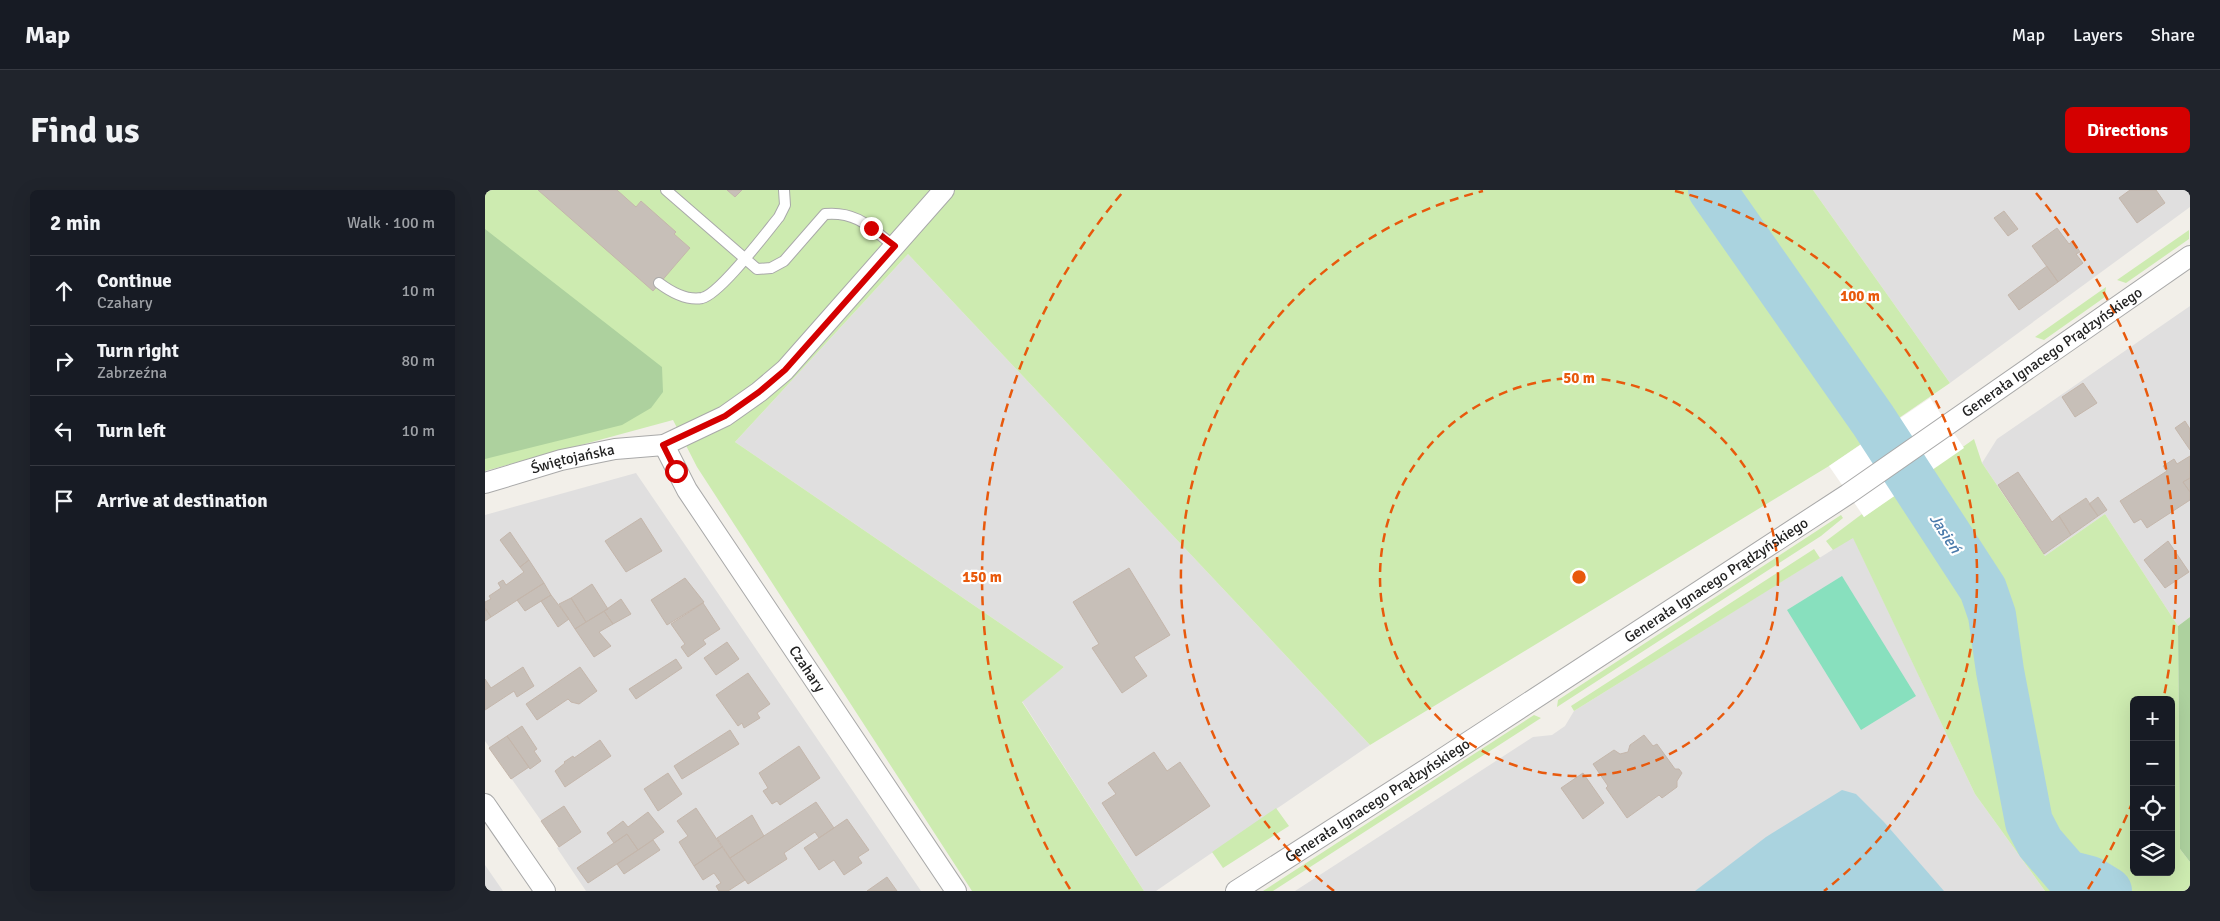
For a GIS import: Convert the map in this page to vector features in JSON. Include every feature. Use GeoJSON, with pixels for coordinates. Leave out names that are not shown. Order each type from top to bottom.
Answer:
{"type":"FeatureCollection","features":[{"type":"Feature","properties":{"kind":"street","name":"Świętojańska"},"geometry":{"type":"LineString","coordinates":[[485,483],[561,460],[606,451],[663,445],[725,416],[785,370],[944,190]]}},
{"type":"Feature","properties":{"kind":"street","name":"Generała Ignacego Prądzyńskiego"},"geometry":{"type":"LineString","coordinates":[[1236,891],[1433,766],[1848,494],[2190,256]]}},
{"type":"Feature","properties":{"kind":"street","name":"Czahary"},"geometry":{"type":"LineString","coordinates":[[663,445],[687,490],[956,891]]}},
{"type":"Feature","properties":{"kind":"street"},"geometry":{"type":"LineString","coordinates":[[485,804],[545,891]]}},
{"type":"Feature","properties":{"kind":"lane"},"geometry":{"type":"LineString","coordinates":[[666,190],[757,269],[771,268],[784,261],[825,214],[840,213],[856,217],[895,246]]}},
{"type":"Feature","properties":{"kind":"lane"},"geometry":{"type":"LineString","coordinates":[[659,283],[675,294],[702,298],[716,290],[779,217],[785,205],[783,190]]}},
{"type":"Feature","properties":{"kind":"shaded area"},"geometry":{"type":"Polygon","coordinates":[[[1813,190],[2190,190],[2190,207],[1950,383],[1813,190]]]}},
{"type":"Feature","properties":{"kind":"shaded area"},"geometry":{"type":"Polygon","coordinates":[[[908,254],[1370,745],[1156,891],[1144,891],[1022,701],[1064,667],[735,442],[908,254]]]}},
{"type":"Feature","properties":{"kind":"shaded area"},"geometry":{"type":"Polygon","coordinates":[[[2190,306],[2190,617],[2178,626],[2105,514],[2045,556],[1982,463],[1997,439],[2190,306]]]}},
{"type":"Feature","properties":{"kind":"shaded area"},"geometry":{"type":"Polygon","coordinates":[[[636,473],[921,891],[586,891],[557,848],[559,846],[485,741],[485,515],[636,473]]]}},
{"type":"Feature","properties":{"kind":"shaded area"},"geometry":{"type":"Polygon","coordinates":[[[1853,537],[1975,794],[2045,891],[1295,891],[1533,737],[1552,735],[1565,726],[1574,711],[1853,537]]]}},
{"type":"Feature","properties":{"kind":"shaded area"},"geometry":{"type":"Polygon","coordinates":[[[485,865],[503,891],[485,891],[485,865]]]}},
{"type":"Feature","properties":{"kind":"green space"},"geometry":{"type":"Polygon","coordinates":[[[485,190],[1813,190],[1950,383],[1829,466],[1370,745],[908,254],[735,442],[1064,667],[1022,702],[1144,891],[972,891],[697,467],[673,420],[485,471],[485,190]]]}},
{"type":"Feature","properties":{"kind":"green space"},"geometry":{"type":"Polygon","coordinates":[[[485,229],[662,367],[663,392],[651,408],[622,425],[485,459],[485,229]]]}},
{"type":"Feature","properties":{"kind":"green space"},"geometry":{"type":"Polygon","coordinates":[[[2189,230],[2189,239],[2126,283],[2117,280],[2189,230]]]}},
{"type":"Feature","properties":{"kind":"green space"},"geometry":{"type":"Polygon","coordinates":[[[2106,287],[2105,297],[2044,340],[2035,337],[2106,287]]]}},
{"type":"Feature","properties":{"kind":"green space"},"geometry":{"type":"Polygon","coordinates":[[[1974,439],[1982,463],[2045,556],[2105,514],[2178,626],[2180,849],[2190,862],[2190,891],[2045,891],[1975,794],[1853,538],[1833,550],[1826,541],[1862,514],[1864,517],[1974,439]]]}},
{"type":"Feature","properties":{"kind":"green space"},"geometry":{"type":"Polygon","coordinates":[[[1841,515],[1843,518],[1821,536],[1557,707],[1558,700],[1841,515]]]}},
{"type":"Feature","properties":{"kind":"green space"},"geometry":{"type":"Polygon","coordinates":[[[1814,549],[1820,558],[1574,711],[1571,706],[1814,549]]]}},
{"type":"Feature","properties":{"kind":"green space"},"geometry":{"type":"Polygon","coordinates":[[[1842,576],[1916,696],[1861,730],[1787,610],[1842,576]]]}},
{"type":"Feature","properties":{"kind":"green space"},"geometry":{"type":"Polygon","coordinates":[[[2190,617],[2190,862],[2180,849],[2178,626],[2190,617]]]}},
{"type":"Feature","properties":{"kind":"green space"},"geometry":{"type":"Polygon","coordinates":[[[1534,715],[1541,718],[1273,891],[1263,891],[1534,715]]]}},
{"type":"Feature","properties":{"kind":"green space"},"geometry":{"type":"Polygon","coordinates":[[[1276,808],[1289,826],[1223,868],[1212,852],[1276,808]]]}},
{"type":"Feature","properties":{"kind":"water"},"geometry":{"type":"Polygon","coordinates":[[[1842,790],[1856,794],[1884,822],[1944,891],[1695,891],[1766,837],[1842,790]]]}},
{"type":"Feature","properties":{"kind":"pier"},"geometry":{"type":"Polygon","coordinates":[[[1930,398],[1964,448],[1864,517],[1829,466],[1930,398]]]}},
{"type":"Feature","properties":{"kind":"building"},"geometry":{"type":"Polygon","coordinates":[[[538,190],[617,190],[636,207],[641,201],[676,232],[674,234],[690,248],[653,291],[538,190]]]}},
{"type":"Feature","properties":{"kind":"building"},"geometry":{"type":"Polygon","coordinates":[[[727,190],[742,190],[735,197],[727,190]]]}},
{"type":"Feature","properties":{"kind":"building"},"geometry":{"type":"Polygon","coordinates":[[[2130,190],[2156,190],[2165,203],[2137,223],[2119,198],[2130,190]]]}},
{"type":"Feature","properties":{"kind":"building"},"geometry":{"type":"Polygon","coordinates":[[[2004,211],[2018,229],[2008,236],[1994,218],[2004,211]]]}},
{"type":"Feature","properties":{"kind":"building"},"geometry":{"type":"Polygon","coordinates":[[[2057,228],[2069,244],[2073,241],[2080,252],[2076,254],[2083,263],[2058,282],[2032,246],[2057,228]]]}},
{"type":"Feature","properties":{"kind":"building"},"geometry":{"type":"Polygon","coordinates":[[[2047,266],[2058,282],[2019,310],[2008,295],[2047,266]]]}},
{"type":"Feature","properties":{"kind":"building"},"geometry":{"type":"Polygon","coordinates":[[[2083,383],[2097,403],[2075,417],[2062,397],[2083,383]]]}},
{"type":"Feature","properties":{"kind":"building"},"geometry":{"type":"Polygon","coordinates":[[[2185,421],[2190,429],[2190,450],[2175,428],[2185,421]]]}},
{"type":"Feature","properties":{"kind":"building"},"geometry":{"type":"Polygon","coordinates":[[[2190,456],[2190,478],[2183,482],[2190,492],[2190,500],[2147,528],[2141,519],[2134,523],[2120,501],[2167,471],[2163,466],[2174,459],[2177,464],[2190,456]]]}},
{"type":"Feature","properties":{"kind":"building"},"geometry":{"type":"Polygon","coordinates":[[[2018,472],[2052,522],[2059,516],[2071,535],[2044,554],[1998,485],[2018,472]]]}},
{"type":"Feature","properties":{"kind":"building"},"geometry":{"type":"Polygon","coordinates":[[[2190,478],[2190,492],[2183,482],[2190,478]]]}},
{"type":"Feature","properties":{"kind":"building"},"geometry":{"type":"Polygon","coordinates":[[[2098,497],[2107,510],[2098,516],[2089,504],[2098,497]]]}},
{"type":"Feature","properties":{"kind":"building"},"geometry":{"type":"Polygon","coordinates":[[[2086,498],[2098,516],[2071,535],[2059,516],[2086,498]]]}},
{"type":"Feature","properties":{"kind":"building"},"geometry":{"type":"Polygon","coordinates":[[[641,518],[662,551],[626,572],[605,541],[641,518]]]}},
{"type":"Feature","properties":{"kind":"building"},"geometry":{"type":"Polygon","coordinates":[[[510,532],[529,560],[520,567],[500,540],[510,532]]]}},
{"type":"Feature","properties":{"kind":"building"},"geometry":{"type":"Polygon","coordinates":[[[2168,541],[2189,572],[2165,588],[2144,560],[2168,541]]]}},
{"type":"Feature","properties":{"kind":"building"},"geometry":{"type":"Polygon","coordinates":[[[529,560],[544,583],[491,617],[485,608],[485,602],[491,599],[489,596],[501,588],[498,583],[503,580],[506,585],[524,572],[520,567],[529,560]]]}},
{"type":"Feature","properties":{"kind":"building"},"geometry":{"type":"Polygon","coordinates":[[[1129,568],[1170,635],[1134,657],[1147,676],[1122,693],[1092,648],[1099,644],[1073,602],[1129,568]]]}},
{"type":"Feature","properties":{"kind":"building"},"geometry":{"type":"Polygon","coordinates":[[[685,578],[704,602],[667,625],[651,600],[685,578]]]}},
{"type":"Feature","properties":{"kind":"building"},"geometry":{"type":"Polygon","coordinates":[[[544,583],[551,595],[525,611],[517,600],[544,583]]]}},
{"type":"Feature","properties":{"kind":"building"},"geometry":{"type":"Polygon","coordinates":[[[592,584],[608,609],[586,622],[571,598],[592,584]]]}},
{"type":"Feature","properties":{"kind":"building"},"geometry":{"type":"Polygon","coordinates":[[[551,595],[569,619],[558,627],[541,601],[551,595]]]}},
{"type":"Feature","properties":{"kind":"building"},"geometry":{"type":"Polygon","coordinates":[[[571,598],[586,622],[575,629],[559,604],[571,598]]]}},
{"type":"Feature","properties":{"kind":"building"},"geometry":{"type":"Polygon","coordinates":[[[621,599],[631,614],[613,624],[604,611],[621,599]]]}},
{"type":"Feature","properties":{"kind":"building"},"geometry":{"type":"Polygon","coordinates":[[[703,603],[720,629],[703,640],[706,644],[688,657],[681,647],[685,644],[671,624],[703,603]]]}},
{"type":"Feature","properties":{"kind":"building"},"geometry":{"type":"Polygon","coordinates":[[[485,608],[491,617],[485,621],[485,608]]]}},
{"type":"Feature","properties":{"kind":"building"},"geometry":{"type":"Polygon","coordinates":[[[604,611],[613,624],[599,632],[611,646],[594,657],[575,629],[604,611]]]}},
{"type":"Feature","properties":{"kind":"building"},"geometry":{"type":"Polygon","coordinates":[[[727,642],[739,659],[716,675],[704,658],[727,642]]]}},
{"type":"Feature","properties":{"kind":"building"},"geometry":{"type":"Polygon","coordinates":[[[676,659],[682,668],[636,699],[629,689],[676,659]]]}},
{"type":"Feature","properties":{"kind":"building"},"geometry":{"type":"Polygon","coordinates":[[[523,667],[534,686],[517,697],[514,691],[485,710],[485,679],[491,688],[523,667]]]}},
{"type":"Feature","properties":{"kind":"building"},"geometry":{"type":"Polygon","coordinates":[[[580,667],[597,691],[579,704],[568,699],[537,720],[526,704],[580,667]]]}},
{"type":"Feature","properties":{"kind":"building"},"geometry":{"type":"Polygon","coordinates":[[[748,673],[770,704],[757,713],[760,718],[744,728],[742,723],[738,726],[716,695],[748,673]]]}},
{"type":"Feature","properties":{"kind":"building"},"geometry":{"type":"Polygon","coordinates":[[[522,726],[537,749],[534,751],[541,761],[530,769],[507,736],[522,726]]]}},
{"type":"Feature","properties":{"kind":"building"},"geometry":{"type":"Polygon","coordinates":[[[730,730],[739,744],[682,779],[674,766],[730,730]]]}},
{"type":"Feature","properties":{"kind":"building"},"geometry":{"type":"Polygon","coordinates":[[[1644,735],[1653,746],[1657,744],[1675,769],[1679,769],[1682,773],[1677,781],[1677,787],[1662,798],[1659,795],[1627,818],[1606,788],[1608,786],[1593,764],[1614,750],[1620,754],[1628,752],[1630,745],[1644,735]]]}},
{"type":"Feature","properties":{"kind":"building"},"geometry":{"type":"Polygon","coordinates":[[[507,736],[529,767],[511,779],[489,748],[507,736]]]}},
{"type":"Feature","properties":{"kind":"building"},"geometry":{"type":"Polygon","coordinates":[[[600,740],[611,756],[565,787],[555,771],[564,762],[573,756],[574,758],[600,740]]]}},
{"type":"Feature","properties":{"kind":"building"},"geometry":{"type":"Polygon","coordinates":[[[799,746],[820,778],[780,805],[777,801],[772,804],[763,791],[768,788],[759,773],[799,746]]]}},
{"type":"Feature","properties":{"kind":"building"},"geometry":{"type":"Polygon","coordinates":[[[1154,752],[1167,771],[1180,762],[1210,806],[1136,856],[1102,803],[1116,794],[1108,783],[1154,752]]]}},
{"type":"Feature","properties":{"kind":"building"},"geometry":{"type":"Polygon","coordinates":[[[668,773],[682,794],[658,811],[644,789],[668,773]]]}},
{"type":"Feature","properties":{"kind":"building"},"geometry":{"type":"Polygon","coordinates":[[[1583,773],[1604,803],[1583,819],[1561,788],[1583,773]]]}},
{"type":"Feature","properties":{"kind":"building"},"geometry":{"type":"Polygon","coordinates":[[[816,802],[834,828],[819,838],[815,832],[784,853],[787,859],[748,884],[730,858],[816,802]]]}},
{"type":"Feature","properties":{"kind":"building"},"geometry":{"type":"Polygon","coordinates":[[[564,806],[581,832],[559,847],[541,821],[564,806]]]}},
{"type":"Feature","properties":{"kind":"building"},"geometry":{"type":"Polygon","coordinates":[[[696,808],[722,847],[694,866],[679,842],[688,836],[677,821],[696,808]]]}},
{"type":"Feature","properties":{"kind":"building"},"geometry":{"type":"Polygon","coordinates":[[[648,812],[664,832],[638,850],[627,834],[614,843],[607,833],[623,821],[628,827],[648,812]]]}},
{"type":"Feature","properties":{"kind":"building"},"geometry":{"type":"Polygon","coordinates":[[[752,815],[764,836],[730,858],[717,838],[752,815]]]}},
{"type":"Feature","properties":{"kind":"building"},"geometry":{"type":"Polygon","coordinates":[[[847,819],[869,850],[858,857],[862,863],[844,875],[834,860],[819,870],[804,848],[847,819]]]}},
{"type":"Feature","properties":{"kind":"building"},"geometry":{"type":"Polygon","coordinates":[[[627,834],[638,850],[588,883],[577,868],[627,834]]]}},
{"type":"Feature","properties":{"kind":"building"},"geometry":{"type":"Polygon","coordinates":[[[653,840],[660,850],[624,874],[617,864],[653,840]]]}},
{"type":"Feature","properties":{"kind":"building"},"geometry":{"type":"Polygon","coordinates":[[[722,847],[745,880],[728,891],[719,891],[716,886],[721,883],[714,873],[703,880],[694,866],[722,847]]]}},
{"type":"Feature","properties":{"kind":"building"},"geometry":{"type":"Polygon","coordinates":[[[887,877],[897,891],[867,891],[887,877]]]}},
{"type":"Feature","properties":{"kind":"waterway","name":"Jasień"},"geometry":{"type":"LineString","coordinates":[[1712,190],[1873,420],[1983,589],[1992,615],[2000,671],[2029,822],[2040,843],[2067,874],[2090,880],[2108,891]]}},
{"type":"Feature","properties":{"kind":"route"},"geometry":{"type":"LineString","coordinates":[[676,471],[663,445],[725,416],[759,392],[785,370],[895,246],[871,228]]}}]}
